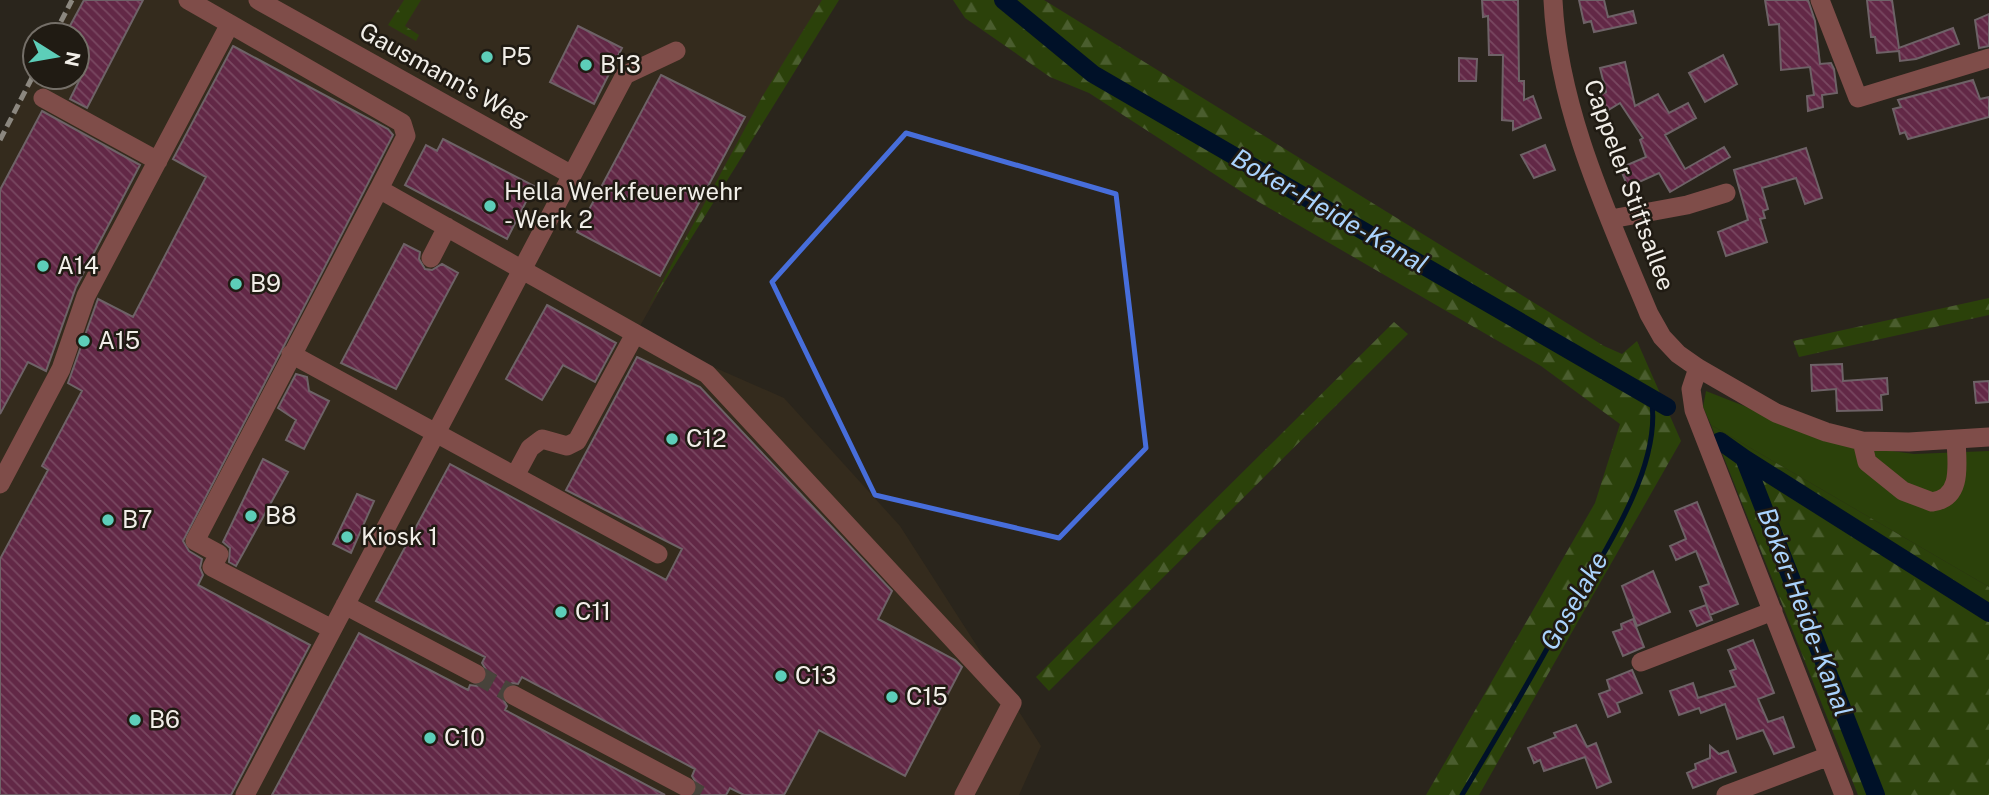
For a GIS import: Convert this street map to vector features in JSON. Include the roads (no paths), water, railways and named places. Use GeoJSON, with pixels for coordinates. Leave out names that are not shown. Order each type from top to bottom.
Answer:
{"type":"FeatureCollection","features":[{"type":"Feature","properties":{"kind":"street"},"geometry":{"type":"LineString","coordinates":[[188,0],[402,123],[406,136],[195,541],[219,554],[212,568],[332,629]]}},
{"type":"Feature","properties":{"kind":"street","name":"Gausmann's Weg"},"geometry":{"type":"LineString","coordinates":[[258,0],[475,118],[572,175]]}},
{"type":"Feature","properties":{"kind":"street","name":"Cappeler Stiftsallee"},"geometry":{"type":"LineString","coordinates":[[1553,0],[1561,67],[1574,118],[1649,314],[1662,337],[1678,354],[1776,413],[1826,432],[1862,441],[1989,437]]}},
{"type":"Feature","properties":{"kind":"street"},"geometry":{"type":"LineString","coordinates":[[1820,0],[1858,98],[1989,58]]}},
{"type":"Feature","properties":{"kind":"street"},"geometry":{"type":"LineString","coordinates":[[0,484],[61,369],[86,296],[158,161],[179,106],[230,24]]}},
{"type":"Feature","properties":{"kind":"street"},"geometry":{"type":"LineString","coordinates":[[245,795],[625,75],[676,51]]}},
{"type":"Feature","properties":{"kind":"street"},"geometry":{"type":"LineString","coordinates":[[43,98],[158,161]]}},
{"type":"Feature","properties":{"kind":"street"},"geometry":{"type":"LineString","coordinates":[[379,189],[707,374],[1012,703],[964,795]]}},
{"type":"Feature","properties":{"kind":"street"},"geometry":{"type":"LineString","coordinates":[[1611,219],[1695,204],[1726,193]]}},
{"type":"Feature","properties":{"kind":"street"},"geometry":{"type":"LineString","coordinates":[[431,258],[447,227]]}},
{"type":"Feature","properties":{"kind":"street"},"geometry":{"type":"LineString","coordinates":[[516,474],[530,447],[542,439],[567,446],[577,441],[635,334]]}},
{"type":"Feature","properties":{"kind":"street"},"geometry":{"type":"LineString","coordinates":[[291,354],[364,383],[436,431],[658,554]]}},
{"type":"Feature","properties":{"kind":"street"},"geometry":{"type":"LineString","coordinates":[[1698,368],[1691,389],[1694,410],[1844,795]]}},
{"type":"Feature","properties":{"kind":"street"},"geometry":{"type":"LineString","coordinates":[[1862,441],[1867,462],[1903,491],[1932,502],[1950,495],[1956,482],[1956,440]]}},
{"type":"Feature","properties":{"kind":"street"},"geometry":{"type":"LineString","coordinates":[[345,605],[476,674]]}},
{"type":"Feature","properties":{"kind":"street"},"geometry":{"type":"LineString","coordinates":[[1641,662],[1773,611]]}},
{"type":"Feature","properties":{"kind":"street"},"geometry":{"type":"LineString","coordinates":[[513,695],[686,787]]}},
{"type":"Feature","properties":{"kind":"street"},"geometry":{"type":"LineString","coordinates":[[1726,795],[1829,755]]}},
{"type":"Feature","properties":{"kind":"waterway","name":"Boker-Heide-Kanal"},"geometry":{"type":"LineString","coordinates":[[1003,0],[1093,74],[1667,407]]}},
{"type":"Feature","properties":{"kind":"waterway","name":"Goselake"},"geometry":{"type":"LineString","coordinates":[[1462,795],[1623,517],[1647,455],[1652,425],[1651,397]]}},
{"type":"Feature","properties":{"kind":"waterway","name":"Boker-Heide-Kanal"},"geometry":{"type":"LineString","coordinates":[[1720,441],[1744,458],[1876,795]]}},
{"type":"Feature","properties":{"kind":"waterway"},"geometry":{"type":"LineString","coordinates":[[1744,458],[1989,613]]}},
{"type":"Feature","properties":{"kind":"tunnel"},"geometry":{"type":"LineString","coordinates":[[476,674],[513,695]]}},
{"type":"Feature","properties":{"kind":"tunnel"},"geometry":{"type":"LineString","coordinates":[[686,787],[700,795]]}},
{"type":"Feature","properties":{"kind":"railway"},"geometry":{"type":"LineString","coordinates":[[61,21],[72,0]]}},
{"type":"Feature","properties":{"kind":"railway"},"geometry":{"type":"LineString","coordinates":[[0,140],[25,91]]}},
{"type":"Feature","properties":{"kind":"place","name":"P5"},"geometry":{"type":"Point","coordinates":[487,57]}},
{"type":"Feature","properties":{"kind":"place","name":"B13"},"geometry":{"type":"Point","coordinates":[586,65]}},
{"type":"Feature","properties":{"kind":"place","name":"Hella Werkfeuerwehr - Werk 2"},"geometry":{"type":"Point","coordinates":[490,206]}},
{"type":"Feature","properties":{"kind":"place","name":"A14"},"geometry":{"type":"Point","coordinates":[43,266]}},
{"type":"Feature","properties":{"kind":"place","name":"B9"},"geometry":{"type":"Point","coordinates":[236,284]}},
{"type":"Feature","properties":{"kind":"place","name":"A15"},"geometry":{"type":"Point","coordinates":[84,341]}},
{"type":"Feature","properties":{"kind":"place","name":"C12"},"geometry":{"type":"Point","coordinates":[672,439]}},
{"type":"Feature","properties":{"kind":"place","name":"B8"},"geometry":{"type":"Point","coordinates":[251,516]}},
{"type":"Feature","properties":{"kind":"place","name":"B7"},"geometry":{"type":"Point","coordinates":[108,520]}},
{"type":"Feature","properties":{"kind":"place","name":"Kiosk 1"},"geometry":{"type":"Point","coordinates":[347,537]}},
{"type":"Feature","properties":{"kind":"place","name":"C11"},"geometry":{"type":"Point","coordinates":[561,612]}},
{"type":"Feature","properties":{"kind":"place","name":"C13"},"geometry":{"type":"Point","coordinates":[781,676]}},
{"type":"Feature","properties":{"kind":"place","name":"C15"},"geometry":{"type":"Point","coordinates":[892,697]}},
{"type":"Feature","properties":{"kind":"place","name":"B6"},"geometry":{"type":"Point","coordinates":[135,720]}},
{"type":"Feature","properties":{"kind":"place","name":"C10"},"geometry":{"type":"Point","coordinates":[430,738]}}]}
